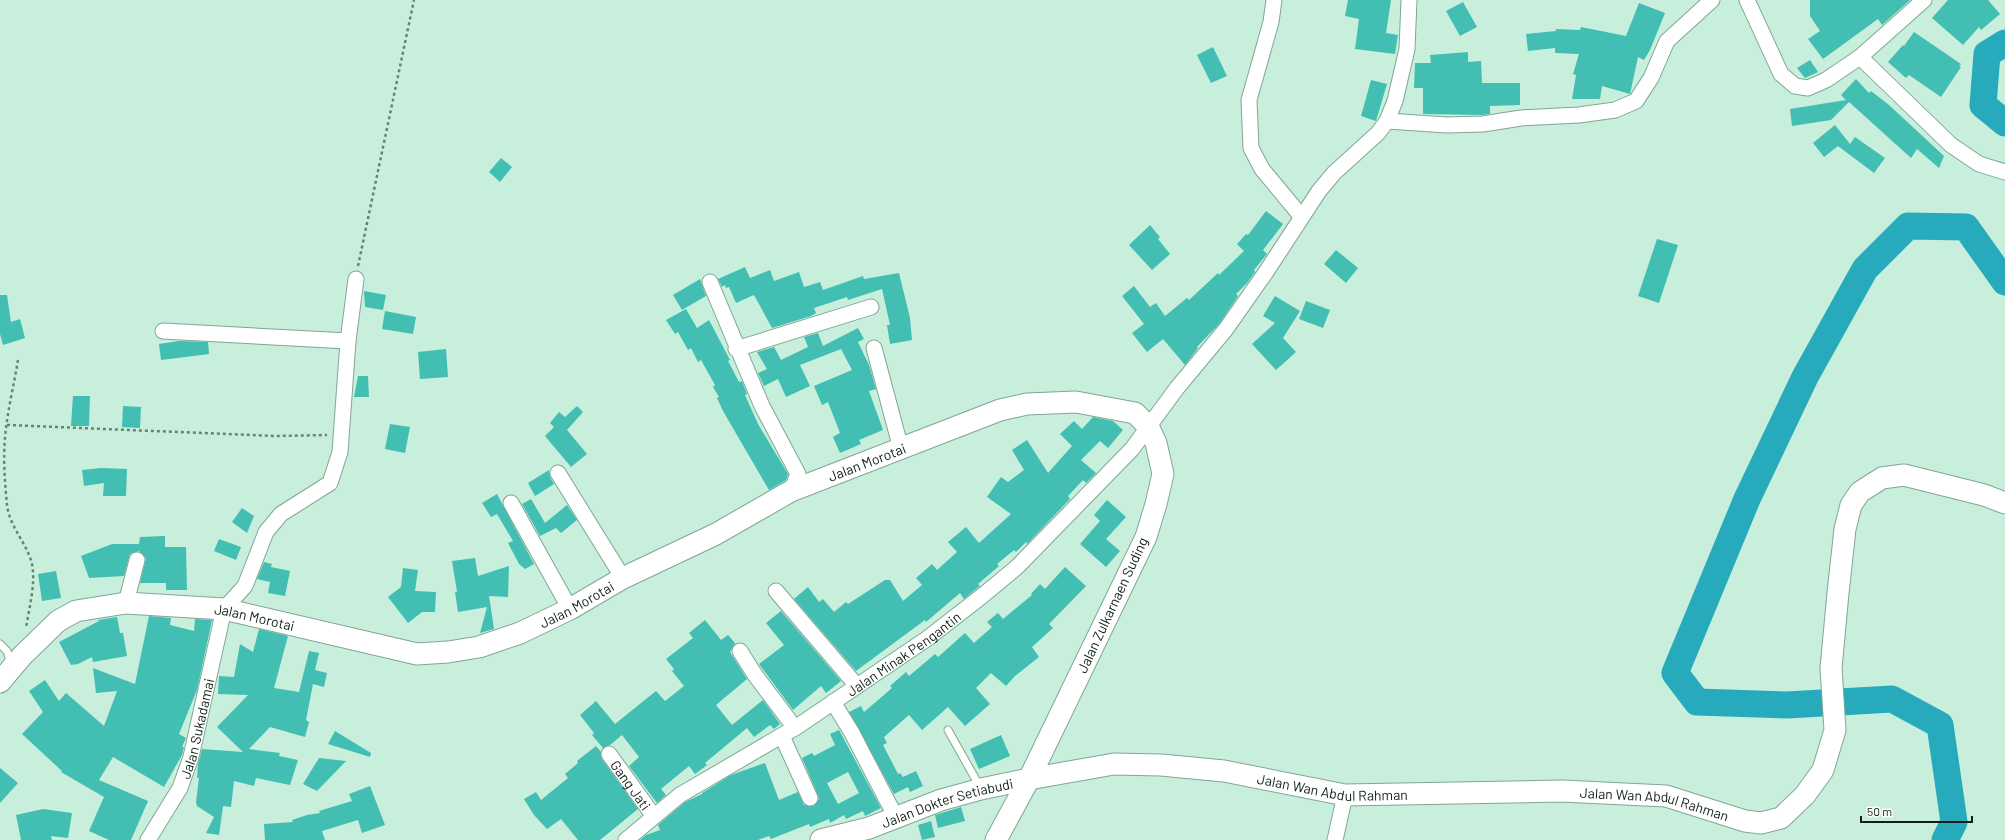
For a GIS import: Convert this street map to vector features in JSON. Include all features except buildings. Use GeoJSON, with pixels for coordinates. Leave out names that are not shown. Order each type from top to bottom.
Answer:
{"type":"FeatureCollection","features":[{"type":"Feature","properties":{"kind":"street"},"geometry":{"type":"LineString","coordinates":[[1274,0],[1271,22],[1249,100],[1251,148],[1262,169],[1301,216]]}},
{"type":"Feature","properties":{"kind":"street"},"geometry":{"type":"LineString","coordinates":[[1409,0],[1407,49],[1395,100],[1388,121],[1440,124],[1483,124],[1521,118],[1579,115],[1615,110],[1636,101],[1651,78],[1667,41],[1712,0]]}},
{"type":"Feature","properties":{"kind":"street"},"geometry":{"type":"LineString","coordinates":[[1747,0],[1781,74],[1795,86],[1808,88],[1826,80],[1860,57],[1924,0]]}},
{"type":"Feature","properties":{"kind":"street"},"geometry":{"type":"LineString","coordinates":[[1860,57],[1951,145],[1979,164],[2005,172]]}},
{"type":"Feature","properties":{"kind":"street","name":"Jalan Minak Pengantin"},"geometry":{"type":"LineString","coordinates":[[626,840],[653,815],[680,795],[795,728],[928,638],[1018,566],[1132,449],[1148,426],[1226,329],[1266,272],[1318,191],[1334,173],[1378,133],[1388,121]]}},
{"type":"Feature","properties":{"kind":"street"},"geometry":{"type":"LineString","coordinates":[[224,609],[245,586],[266,532],[281,514],[330,483],[340,452],[348,341],[356,279]]}},
{"type":"Feature","properties":{"kind":"street"},"geometry":{"type":"LineString","coordinates":[[710,282],[736,348],[762,406],[798,474],[791,491]]}},
{"type":"Feature","properties":{"kind":"street"},"geometry":{"type":"LineString","coordinates":[[736,348],[871,307]]}},
{"type":"Feature","properties":{"kind":"street"},"geometry":{"type":"LineString","coordinates":[[163,331],[348,341]]}},
{"type":"Feature","properties":{"kind":"street"},"geometry":{"type":"LineString","coordinates":[[874,348],[901,448]]}},
{"type":"Feature","properties":{"kind":"street","name":"Jalan Morotai"},"geometry":{"type":"LineString","coordinates":[[11,669],[58,621],[76,611],[126,603],[224,609],[417,654],[448,652],[479,647],[520,633],[570,609],[622,578],[716,534],[791,491],[1000,410],[1034,403],[1076,402],[1135,414],[1148,426]]}},
{"type":"Feature","properties":{"kind":"street","name":"Jalan Zulkarnaen Suding"},"geometry":{"type":"LineString","coordinates":[[996,840],[1029,779],[1146,537],[1163,474],[1156,443],[1148,426]]}},
{"type":"Feature","properties":{"kind":"street"},"geometry":{"type":"LineString","coordinates":[[558,473],[622,578]]}},
{"type":"Feature","properties":{"kind":"street","name":"Jalan Wan Abdul Rahman"},"geometry":{"type":"LineString","coordinates":[[1029,779],[1114,764],[1161,765],[1224,771],[1345,795],[1562,791],[1666,796],[1745,821],[1761,823],[1781,818],[1805,795],[1823,770],[1835,730],[1831,668],[1845,529],[1851,505],[1860,492],[1882,478],[1904,475],[1984,495],[2005,503]]}},
{"type":"Feature","properties":{"kind":"street"},"geometry":{"type":"LineString","coordinates":[[511,503],[570,609]]}},
{"type":"Feature","properties":{"kind":"street"},"geometry":{"type":"LineString","coordinates":[[126,603],[137,560]]}},
{"type":"Feature","properties":{"kind":"street"},"geometry":{"type":"LineString","coordinates":[[776,591],[857,686]]}},
{"type":"Feature","properties":{"kind":"street","name":"Jalan Sukadamai"},"geometry":{"type":"LineString","coordinates":[[148,840],[180,788],[191,757],[224,609]]}},
{"type":"Feature","properties":{"kind":"street"},"geometry":{"type":"LineString","coordinates":[[740,651],[755,675],[795,728]]}},
{"type":"Feature","properties":{"kind":"street"},"geometry":{"type":"LineString","coordinates":[[833,702],[852,733],[891,808]]}},
{"type":"Feature","properties":{"kind":"street"},"geometry":{"type":"LineString","coordinates":[[782,736],[810,798]]}},
{"type":"Feature","properties":{"kind":"street","name":"Gang Jati"},"geometry":{"type":"LineString","coordinates":[[609,754],[653,815]]}},
{"type":"Feature","properties":{"kind":"street","name":"Jalan Dokter Setiabudi"},"geometry":{"type":"LineString","coordinates":[[821,840],[869,828],[941,800],[1029,779]]}},
{"type":"Feature","properties":{"kind":"street"},"geometry":{"type":"LineString","coordinates":[[1335,840],[1345,795]]}},
{"type":"Feature","properties":{"kind":"lane"},"geometry":{"type":"LineString","coordinates":[[0,644],[6,652],[11,669]]}},
{"type":"Feature","properties":{"kind":"lane"},"geometry":{"type":"LineString","coordinates":[[948,730],[981,790]]}},
{"type":"Feature","properties":{"kind":"path"},"geometry":{"type":"LineString","coordinates":[[356,279],[414,0]]}},
{"type":"Feature","properties":{"kind":"path"},"geometry":{"type":"LineString","coordinates":[[11,669],[34,576],[32,563],[24,545],[12,526],[8,507],[5,438],[18,360]]}},
{"type":"Feature","properties":{"kind":"path"},"geometry":{"type":"LineString","coordinates":[[7,425],[276,436],[341,434]]}},
{"type":"Feature","properties":{"kind":"waterway"},"geometry":{"type":"LineString","coordinates":[[2005,43],[1987,54],[1983,105],[2005,123]]}},
{"type":"Feature","properties":{"kind":"waterway"},"geometry":{"type":"LineString","coordinates":[[1945,840],[1954,822],[1940,725],[1892,699],[1787,705],[1697,702],[1675,673],[1747,499],[1805,377],[1865,269],[1908,226],[1966,227],[2005,282]]}}]}
